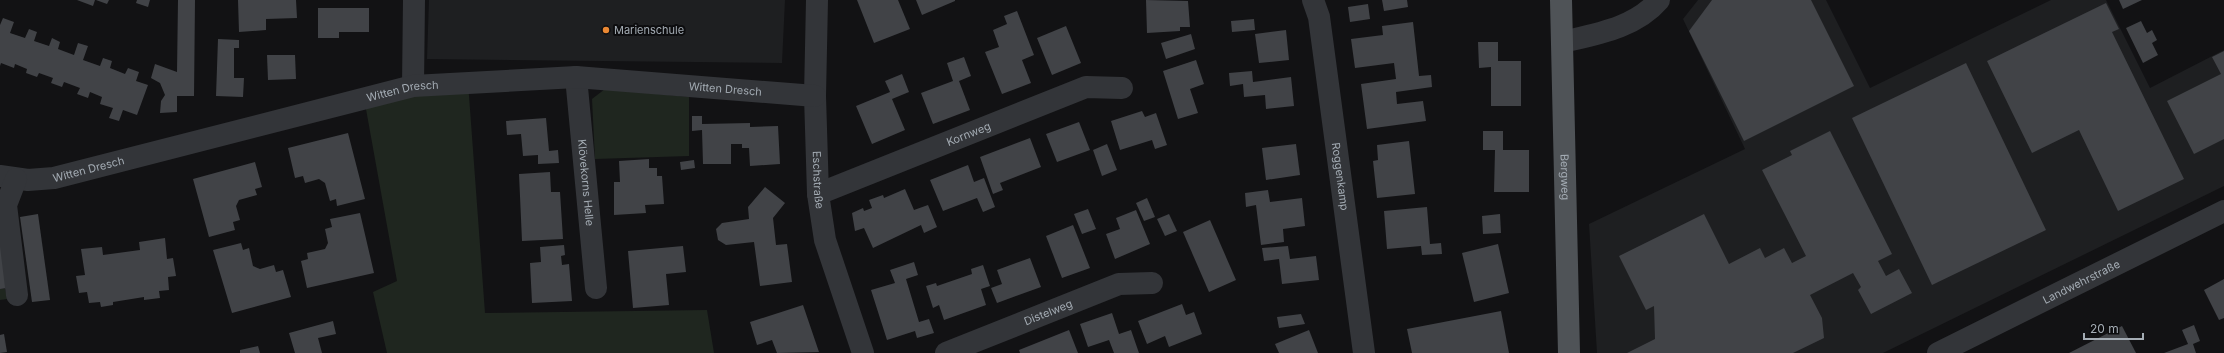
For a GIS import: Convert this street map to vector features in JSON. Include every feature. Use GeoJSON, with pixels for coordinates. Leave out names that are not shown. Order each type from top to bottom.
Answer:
{"type":"FeatureCollection","features":[{"type":"Feature","properties":{"kind":"main road","name":"Bergweg"},"geometry":{"type":"LineString","coordinates":[[1561,0],[1569,353]]}},
{"type":"Feature","properties":{"kind":"street"},"geometry":{"type":"LineString","coordinates":[[413,86],[414,0]]}},
{"type":"Feature","properties":{"kind":"street","name":"Eschstraße"},"geometry":{"type":"LineString","coordinates":[[817,0],[815,96],[818,194],[825,240],[863,353]]}},
{"type":"Feature","properties":{"kind":"street","name":"Roggenkamp"},"geometry":{"type":"LineString","coordinates":[[1313,0],[1319,17],[1364,353]]}},
{"type":"Feature","properties":{"kind":"street"},"geometry":{"type":"LineString","coordinates":[[1562,42],[1614,30],[1649,11],[1659,0]]}},
{"type":"Feature","properties":{"kind":"street","name":"Witten Dresch"},"geometry":{"type":"LineString","coordinates":[[8,177],[28,180],[54,178],[413,86],[576,77],[815,96]]}},
{"type":"Feature","properties":{"kind":"street","name":"Klövekorns Helle"},"geometry":{"type":"LineString","coordinates":[[576,77],[596,288]]}},
{"type":"Feature","properties":{"kind":"street","name":"Kornweg"},"geometry":{"type":"LineString","coordinates":[[818,194],[1086,88],[1122,88]]}},
{"type":"Feature","properties":{"kind":"street"},"geometry":{"type":"LineString","coordinates":[[8,177],[6,205],[17,295]]}},
{"type":"Feature","properties":{"kind":"street","name":"Landwehrstraße"},"geometry":{"type":"LineString","coordinates":[[1938,353],[2224,211]]}},
{"type":"Feature","properties":{"kind":"street","name":"Distelweg"},"geometry":{"type":"LineString","coordinates":[[946,353],[1119,284],[1152,283]]}},
{"type":"Feature","properties":{"kind":"shaded area","name":"Marienschule"},"geometry":{"type":"Polygon","coordinates":[[[429,0],[785,0],[782,63],[427,59],[429,0]]]}},
{"type":"Feature","properties":{"kind":"shaded area"},"geometry":{"type":"Polygon","coordinates":[[[1698,0],[1826,0],[1870,88],[2051,0],[2106,0],[2150,88],[2224,50],[2224,186],[1883,353],[1597,353],[1589,224],[1745,149],[1683,19],[1698,0]]]}},
{"type":"Feature","properties":{"kind":"shaded area"},"geometry":{"type":"Polygon","coordinates":[[[468,82],[485,313],[707,310],[714,353],[387,353],[373,292],[397,281],[364,98],[468,82]]]}},
{"type":"Feature","properties":{"kind":"shaded area"},"geometry":{"type":"Polygon","coordinates":[[[605,89],[689,97],[689,156],[595,159],[592,99],[605,89]]]}},
{"type":"Feature","properties":{"kind":"shaded area"},"geometry":{"type":"Polygon","coordinates":[[[0,289],[5,289],[7,299],[0,300],[0,289]]]}},
{"type":"Feature","properties":{"kind":"building"},"geometry":{"type":"Polygon","coordinates":[[[77,0],[95,0],[93,6],[77,0]]]}},
{"type":"Feature","properties":{"kind":"building"},"geometry":{"type":"Polygon","coordinates":[[[96,0],[109,0],[107,4],[96,0]]]}},
{"type":"Feature","properties":{"kind":"building"},"geometry":{"type":"Polygon","coordinates":[[[137,0],[150,0],[148,7],[136,3],[137,0]]]}},
{"type":"Feature","properties":{"kind":"building"},"geometry":{"type":"Polygon","coordinates":[[[178,0],[195,0],[194,96],[177,96],[177,112],[160,113],[161,101],[165,95],[160,83],[151,78],[155,64],[177,72],[178,0]]]}},
{"type":"Feature","properties":{"kind":"building"},"geometry":{"type":"Polygon","coordinates":[[[238,0],[296,0],[297,18],[266,19],[266,30],[239,32],[238,0]]]}},
{"type":"Feature","properties":{"kind":"building"},"geometry":{"type":"Polygon","coordinates":[[[857,0],[898,0],[910,29],[874,43],[857,0]]]}},
{"type":"Feature","properties":{"kind":"building"},"geometry":{"type":"Polygon","coordinates":[[[916,0],[955,0],[955,1],[922,15],[916,0]]]}},
{"type":"Feature","properties":{"kind":"building"},"geometry":{"type":"Polygon","coordinates":[[[1146,0],[1188,1],[1190,27],[1180,27],[1180,31],[1147,33],[1146,0]]]}},
{"type":"Feature","properties":{"kind":"building"},"geometry":{"type":"Polygon","coordinates":[[[1382,0],[1407,0],[1408,7],[1384,11],[1382,0]]]}},
{"type":"Feature","properties":{"kind":"building"},"geometry":{"type":"Polygon","coordinates":[[[1712,0],[1811,0],[1854,86],[1744,141],[1689,31],[1712,0]]]}},
{"type":"Feature","properties":{"kind":"building"},"geometry":{"type":"Polygon","coordinates":[[[2119,0],[2142,0],[2123,9],[2119,0]]]}},
{"type":"Feature","properties":{"kind":"building"},"geometry":{"type":"Polygon","coordinates":[[[2106,3],[2119,29],[2112,32],[2184,179],[2118,211],[2079,130],[2032,153],[1987,61],[2106,3]]]}},
{"type":"Feature","properties":{"kind":"building"},"geometry":{"type":"Polygon","coordinates":[[[1368,4],[1370,19],[1350,22],[1348,7],[1368,4]]]}},
{"type":"Feature","properties":{"kind":"building"},"geometry":{"type":"Polygon","coordinates":[[[318,8],[369,8],[369,32],[339,32],[339,38],[318,38],[318,8]]]}},
{"type":"Feature","properties":{"kind":"building"},"geometry":{"type":"Polygon","coordinates":[[[1017,11],[1034,55],[1022,60],[1031,83],[1002,94],[985,52],[999,47],[993,30],[1007,24],[1004,16],[1017,11]]]}},
{"type":"Feature","properties":{"kind":"building"},"geometry":{"type":"Polygon","coordinates":[[[3,18],[14,22],[10,33],[25,38],[29,29],[37,32],[34,41],[49,46],[52,38],[60,42],[58,49],[74,55],[78,43],[88,46],[83,60],[100,66],[103,58],[112,61],[110,68],[125,74],[128,68],[139,72],[136,81],[148,85],[137,115],[123,110],[119,121],[109,118],[113,108],[100,104],[102,97],[90,92],[88,98],[77,94],[80,88],[64,82],[62,87],[51,83],[53,78],[39,73],[37,77],[26,73],[27,69],[15,64],[14,68],[1,63],[0,66],[0,25],[3,18]]]}},
{"type":"Feature","properties":{"kind":"building"},"geometry":{"type":"Polygon","coordinates":[[[1254,19],[1255,30],[1232,32],[1231,21],[1254,19]]]}},
{"type":"Feature","properties":{"kind":"building"},"geometry":{"type":"Polygon","coordinates":[[[2141,21],[2147,33],[2152,30],[2157,40],[2152,43],[2158,55],[2143,63],[2126,28],[2141,21]]]}},
{"type":"Feature","properties":{"kind":"building"},"geometry":{"type":"Polygon","coordinates":[[[1413,22],[1419,76],[1431,75],[1432,87],[1396,92],[1397,104],[1423,101],[1426,121],[1367,129],[1361,84],[1396,79],[1394,63],[1355,68],[1351,39],[1383,35],[1382,26],[1413,22]]]}},
{"type":"Feature","properties":{"kind":"building"},"geometry":{"type":"Polygon","coordinates":[[[1066,26],[1081,63],[1052,75],[1037,38],[1066,26]]]}},
{"type":"Feature","properties":{"kind":"building"},"geometry":{"type":"Polygon","coordinates":[[[1286,30],[1289,60],[1259,63],[1255,34],[1286,30]]]}},
{"type":"Feature","properties":{"kind":"building"},"geometry":{"type":"Polygon","coordinates":[[[1191,34],[1195,49],[1166,59],[1161,43],[1191,34]]]}},
{"type":"Feature","properties":{"kind":"building"},"geometry":{"type":"Polygon","coordinates":[[[218,39],[239,40],[239,48],[234,48],[234,78],[244,78],[243,97],[216,96],[218,39]]]}},
{"type":"Feature","properties":{"kind":"building"},"geometry":{"type":"Polygon","coordinates":[[[1478,42],[1498,42],[1498,61],[1521,61],[1521,106],[1491,106],[1491,67],[1479,68],[1478,42]]]}},
{"type":"Feature","properties":{"kind":"building"},"geometry":{"type":"Polygon","coordinates":[[[2224,51],[2224,139],[2194,154],[2167,101],[2221,74],[2212,57],[2224,51]]]}},
{"type":"Feature","properties":{"kind":"building"},"geometry":{"type":"Polygon","coordinates":[[[267,55],[295,55],[296,79],[268,80],[267,55]]]}},
{"type":"Feature","properties":{"kind":"building"},"geometry":{"type":"Polygon","coordinates":[[[964,57],[971,76],[959,81],[970,110],[933,124],[921,93],[953,81],[947,63],[964,57]]]}},
{"type":"Feature","properties":{"kind":"building"},"geometry":{"type":"Polygon","coordinates":[[[1196,60],[1204,84],[1190,89],[1198,113],[1178,119],[1163,71],[1196,60]]]}},
{"type":"Feature","properties":{"kind":"building"},"geometry":{"type":"Polygon","coordinates":[[[1966,63],[2046,230],[1932,285],[1852,118],[1966,63]]]}},
{"type":"Feature","properties":{"kind":"building"},"geometry":{"type":"Polygon","coordinates":[[[1252,71],[1253,82],[1291,77],[1294,106],[1266,109],[1265,95],[1244,97],[1243,84],[1230,86],[1229,73],[1252,71]]]}},
{"type":"Feature","properties":{"kind":"building"},"geometry":{"type":"Polygon","coordinates":[[[902,74],[909,92],[892,99],[905,130],[872,144],[856,106],[890,92],[885,81],[902,74]]]}},
{"type":"Feature","properties":{"kind":"building"},"geometry":{"type":"Polygon","coordinates":[[[1142,111],[1145,117],[1156,113],[1167,145],[1155,149],[1152,140],[1120,150],[1111,121],[1142,111]]]}},
{"type":"Feature","properties":{"kind":"building"},"geometry":{"type":"Polygon","coordinates":[[[692,116],[702,116],[702,124],[750,123],[750,127],[778,126],[780,164],[750,166],[749,148],[742,148],[742,144],[731,144],[731,164],[703,164],[702,130],[692,131],[692,116]]]}},
{"type":"Feature","properties":{"kind":"building"},"geometry":{"type":"Polygon","coordinates":[[[546,118],[549,151],[558,150],[559,163],[538,164],[538,155],[523,156],[521,134],[507,135],[506,121],[546,118]]]}},
{"type":"Feature","properties":{"kind":"building"},"geometry":{"type":"Polygon","coordinates":[[[1079,122],[1090,150],[1057,162],[1046,134],[1079,122]]]}},
{"type":"Feature","properties":{"kind":"building"},"geometry":{"type":"Polygon","coordinates":[[[1483,131],[1503,131],[1503,150],[1529,150],[1529,192],[1494,192],[1495,150],[1483,150],[1483,131]]]}},
{"type":"Feature","properties":{"kind":"building"},"geometry":{"type":"Polygon","coordinates":[[[1830,131],[1892,254],[1878,261],[1886,276],[1899,269],[1912,293],[1871,314],[1858,290],[1861,287],[1853,273],[1810,295],[1822,318],[1824,338],[1793,353],[1627,353],[1655,339],[1654,306],[1646,310],[1619,256],[1704,214],[1729,264],[1760,248],[1765,258],[1784,248],[1792,263],[1806,256],[1762,170],[1792,155],[1790,151],[1830,131]]]}},
{"type":"Feature","properties":{"kind":"building"},"geometry":{"type":"Polygon","coordinates":[[[348,133],[365,199],[337,206],[336,199],[330,201],[325,183],[319,179],[305,183],[303,176],[295,178],[288,148],[348,133]]]}},
{"type":"Feature","properties":{"kind":"building"},"geometry":{"type":"Polygon","coordinates":[[[1030,138],[1041,167],[1000,183],[1003,190],[993,194],[980,157],[1030,138]]]}},
{"type":"Feature","properties":{"kind":"building"},"geometry":{"type":"Polygon","coordinates":[[[1409,141],[1415,194],[1377,198],[1373,161],[1378,160],[1377,145],[1409,141]]]}},
{"type":"Feature","properties":{"kind":"building"},"geometry":{"type":"Polygon","coordinates":[[[1107,144],[1117,170],[1102,176],[1093,150],[1107,144]]]}},
{"type":"Feature","properties":{"kind":"building"},"geometry":{"type":"Polygon","coordinates":[[[1296,144],[1300,175],[1266,180],[1262,148],[1296,144]]]}},
{"type":"Feature","properties":{"kind":"building"},"geometry":{"type":"Polygon","coordinates":[[[649,159],[649,168],[657,168],[657,176],[662,176],[664,204],[645,205],[646,213],[614,215],[614,182],[620,182],[619,161],[649,159]]]}},
{"type":"Feature","properties":{"kind":"building"},"geometry":{"type":"Polygon","coordinates":[[[694,160],[695,168],[681,170],[680,162],[694,160]]]}},
{"type":"Feature","properties":{"kind":"building"},"geometry":{"type":"Polygon","coordinates":[[[255,162],[262,187],[255,189],[257,195],[239,200],[236,206],[240,220],[233,222],[235,230],[209,237],[193,179],[255,162]]]}},
{"type":"Feature","properties":{"kind":"building"},"geometry":{"type":"Polygon","coordinates":[[[968,165],[974,182],[984,178],[995,207],[983,212],[977,198],[943,211],[930,180],[968,165]]]}},
{"type":"Feature","properties":{"kind":"building"},"geometry":{"type":"Polygon","coordinates":[[[550,172],[551,192],[560,192],[563,239],[522,241],[519,174],[550,172]]]}},
{"type":"Feature","properties":{"kind":"building"},"geometry":{"type":"Polygon","coordinates":[[[765,187],[785,203],[773,218],[776,245],[787,244],[792,282],[760,286],[754,242],[726,245],[718,240],[716,229],[722,223],[749,219],[748,207],[765,187]]]}},
{"type":"Feature","properties":{"kind":"building"},"geometry":{"type":"Polygon","coordinates":[[[905,189],[914,210],[928,205],[937,227],[924,233],[921,225],[873,248],[864,228],[855,231],[852,213],[863,208],[864,211],[872,208],[869,200],[883,195],[884,198],[905,189]]]}},
{"type":"Feature","properties":{"kind":"building"},"geometry":{"type":"Polygon","coordinates":[[[1268,190],[1270,202],[1302,198],[1305,226],[1283,229],[1284,242],[1261,245],[1256,205],[1246,207],[1245,193],[1268,190]]]}},
{"type":"Feature","properties":{"kind":"building"},"geometry":{"type":"Polygon","coordinates":[[[1147,198],[1155,217],[1144,221],[1136,203],[1147,198]]]}},
{"type":"Feature","properties":{"kind":"building"},"geometry":{"type":"Polygon","coordinates":[[[1427,207],[1430,244],[1441,243],[1442,254],[1422,255],[1421,246],[1387,249],[1384,211],[1427,207]]]}},
{"type":"Feature","properties":{"kind":"building"},"geometry":{"type":"Polygon","coordinates":[[[1088,209],[1096,229],[1082,234],[1074,214],[1088,209]]]}},
{"type":"Feature","properties":{"kind":"building"},"geometry":{"type":"Polygon","coordinates":[[[1136,210],[1150,244],[1115,259],[1106,234],[1120,229],[1116,218],[1136,210]]]}},
{"type":"Feature","properties":{"kind":"building"},"geometry":{"type":"Polygon","coordinates":[[[360,213],[374,273],[307,288],[301,261],[308,259],[307,253],[325,249],[328,243],[325,229],[332,227],[330,219],[360,213]]]}},
{"type":"Feature","properties":{"kind":"building"},"geometry":{"type":"Polygon","coordinates":[[[38,214],[50,300],[32,302],[20,217],[38,214]]]}},
{"type":"Feature","properties":{"kind":"building"},"geometry":{"type":"Polygon","coordinates":[[[1169,214],[1177,231],[1165,236],[1157,219],[1169,214]]]}},
{"type":"Feature","properties":{"kind":"building"},"geometry":{"type":"Polygon","coordinates":[[[1500,214],[1501,233],[1483,234],[1482,216],[1500,214]]]}},
{"type":"Feature","properties":{"kind":"building"},"geometry":{"type":"Polygon","coordinates":[[[1210,220],[1236,280],[1209,292],[1183,232],[1210,220]]]}},
{"type":"Feature","properties":{"kind":"building"},"geometry":{"type":"Polygon","coordinates":[[[1073,225],[1090,268],[1062,278],[1046,236],[1073,225]]]}},
{"type":"Feature","properties":{"kind":"building"},"geometry":{"type":"Polygon","coordinates":[[[0,233],[8,288],[0,289],[0,233]]]}},
{"type":"Feature","properties":{"kind":"building"},"geometry":{"type":"Polygon","coordinates":[[[165,238],[167,259],[173,258],[176,276],[168,277],[169,290],[159,291],[160,298],[144,300],[144,297],[113,302],[113,305],[101,307],[100,302],[89,303],[87,292],[79,293],[76,276],[85,275],[81,249],[102,247],[103,255],[140,250],[139,242],[165,238]]]}},
{"type":"Feature","properties":{"kind":"building"},"geometry":{"type":"Polygon","coordinates":[[[241,243],[243,250],[249,248],[253,266],[260,269],[274,265],[276,272],[283,270],[291,297],[232,313],[213,250],[241,243]]]}},
{"type":"Feature","properties":{"kind":"building"},"geometry":{"type":"Polygon","coordinates":[[[1498,244],[1509,293],[1474,302],[1462,253],[1498,244]]]}},
{"type":"Feature","properties":{"kind":"building"},"geometry":{"type":"Polygon","coordinates":[[[564,245],[565,255],[561,256],[562,265],[569,264],[572,301],[532,303],[530,263],[541,262],[540,247],[564,245]]]}},
{"type":"Feature","properties":{"kind":"building"},"geometry":{"type":"Polygon","coordinates":[[[683,246],[686,272],[666,274],[669,305],[633,308],[628,251],[683,246]]]}},
{"type":"Feature","properties":{"kind":"building"},"geometry":{"type":"Polygon","coordinates":[[[1288,246],[1290,259],[1316,256],[1319,280],[1282,284],[1279,259],[1264,261],[1262,248],[1288,246]]]}},
{"type":"Feature","properties":{"kind":"building"},"geometry":{"type":"Polygon","coordinates":[[[1030,258],[1041,287],[997,303],[991,288],[1002,284],[997,270],[1030,258]]]}},
{"type":"Feature","properties":{"kind":"building"},"geometry":{"type":"Polygon","coordinates":[[[914,262],[918,275],[906,279],[919,322],[929,319],[934,333],[917,338],[915,331],[887,340],[871,290],[895,283],[890,270],[914,262]]]}},
{"type":"Feature","properties":{"kind":"building"},"geometry":{"type":"Polygon","coordinates":[[[983,265],[990,286],[981,289],[986,305],[944,320],[939,305],[933,308],[926,286],[936,283],[937,286],[972,274],[971,269],[983,265]]]}},
{"type":"Feature","properties":{"kind":"building"},"geometry":{"type":"Polygon","coordinates":[[[2224,279],[2224,318],[2219,320],[2204,290],[2224,279]]]}},
{"type":"Feature","properties":{"kind":"building"},"geometry":{"type":"Polygon","coordinates":[[[1182,304],[1186,315],[1194,312],[1202,334],[1169,347],[1165,336],[1147,344],[1138,321],[1182,304]]]}},
{"type":"Feature","properties":{"kind":"building"},"geometry":{"type":"Polygon","coordinates":[[[803,305],[819,352],[777,353],[772,340],[757,345],[750,322],[803,305]]]}},
{"type":"Feature","properties":{"kind":"building"},"geometry":{"type":"Polygon","coordinates":[[[1501,311],[1509,353],[1412,353],[1407,329],[1501,311]]]}},
{"type":"Feature","properties":{"kind":"building"},"geometry":{"type":"Polygon","coordinates":[[[1112,313],[1119,334],[1131,330],[1139,353],[1114,353],[1109,340],[1088,347],[1080,324],[1112,313]]]}},
{"type":"Feature","properties":{"kind":"building"},"geometry":{"type":"Polygon","coordinates":[[[1301,314],[1305,324],[1279,328],[1277,317],[1301,314]]]}},
{"type":"Feature","properties":{"kind":"building"},"geometry":{"type":"Polygon","coordinates":[[[333,321],[336,334],[318,338],[322,353],[295,353],[289,333],[333,321]]]}},
{"type":"Feature","properties":{"kind":"building"},"geometry":{"type":"Polygon","coordinates":[[[2194,325],[2200,341],[2193,344],[2196,353],[2164,353],[2188,344],[2182,330],[2194,325]]]}},
{"type":"Feature","properties":{"kind":"building"},"geometry":{"type":"Polygon","coordinates":[[[2122,326],[2136,353],[2069,353],[2122,326]]]}},
{"type":"Feature","properties":{"kind":"building"},"geometry":{"type":"Polygon","coordinates":[[[1069,330],[1078,353],[1020,353],[1019,350],[1069,330]]]}},
{"type":"Feature","properties":{"kind":"building"},"geometry":{"type":"Polygon","coordinates":[[[1309,330],[1318,353],[1279,353],[1275,344],[1309,330]]]}},
{"type":"Feature","properties":{"kind":"building"},"geometry":{"type":"Polygon","coordinates":[[[4,334],[7,352],[0,353],[0,335],[4,334]]]}},
{"type":"Feature","properties":{"kind":"building"},"geometry":{"type":"Polygon","coordinates":[[[258,346],[260,353],[240,353],[240,350],[258,346]]]}},
{"type":"Feature","properties":{"kind":"place","name":"Marienschule"},"geometry":{"type":"Point","coordinates":[606,30]}}]}
